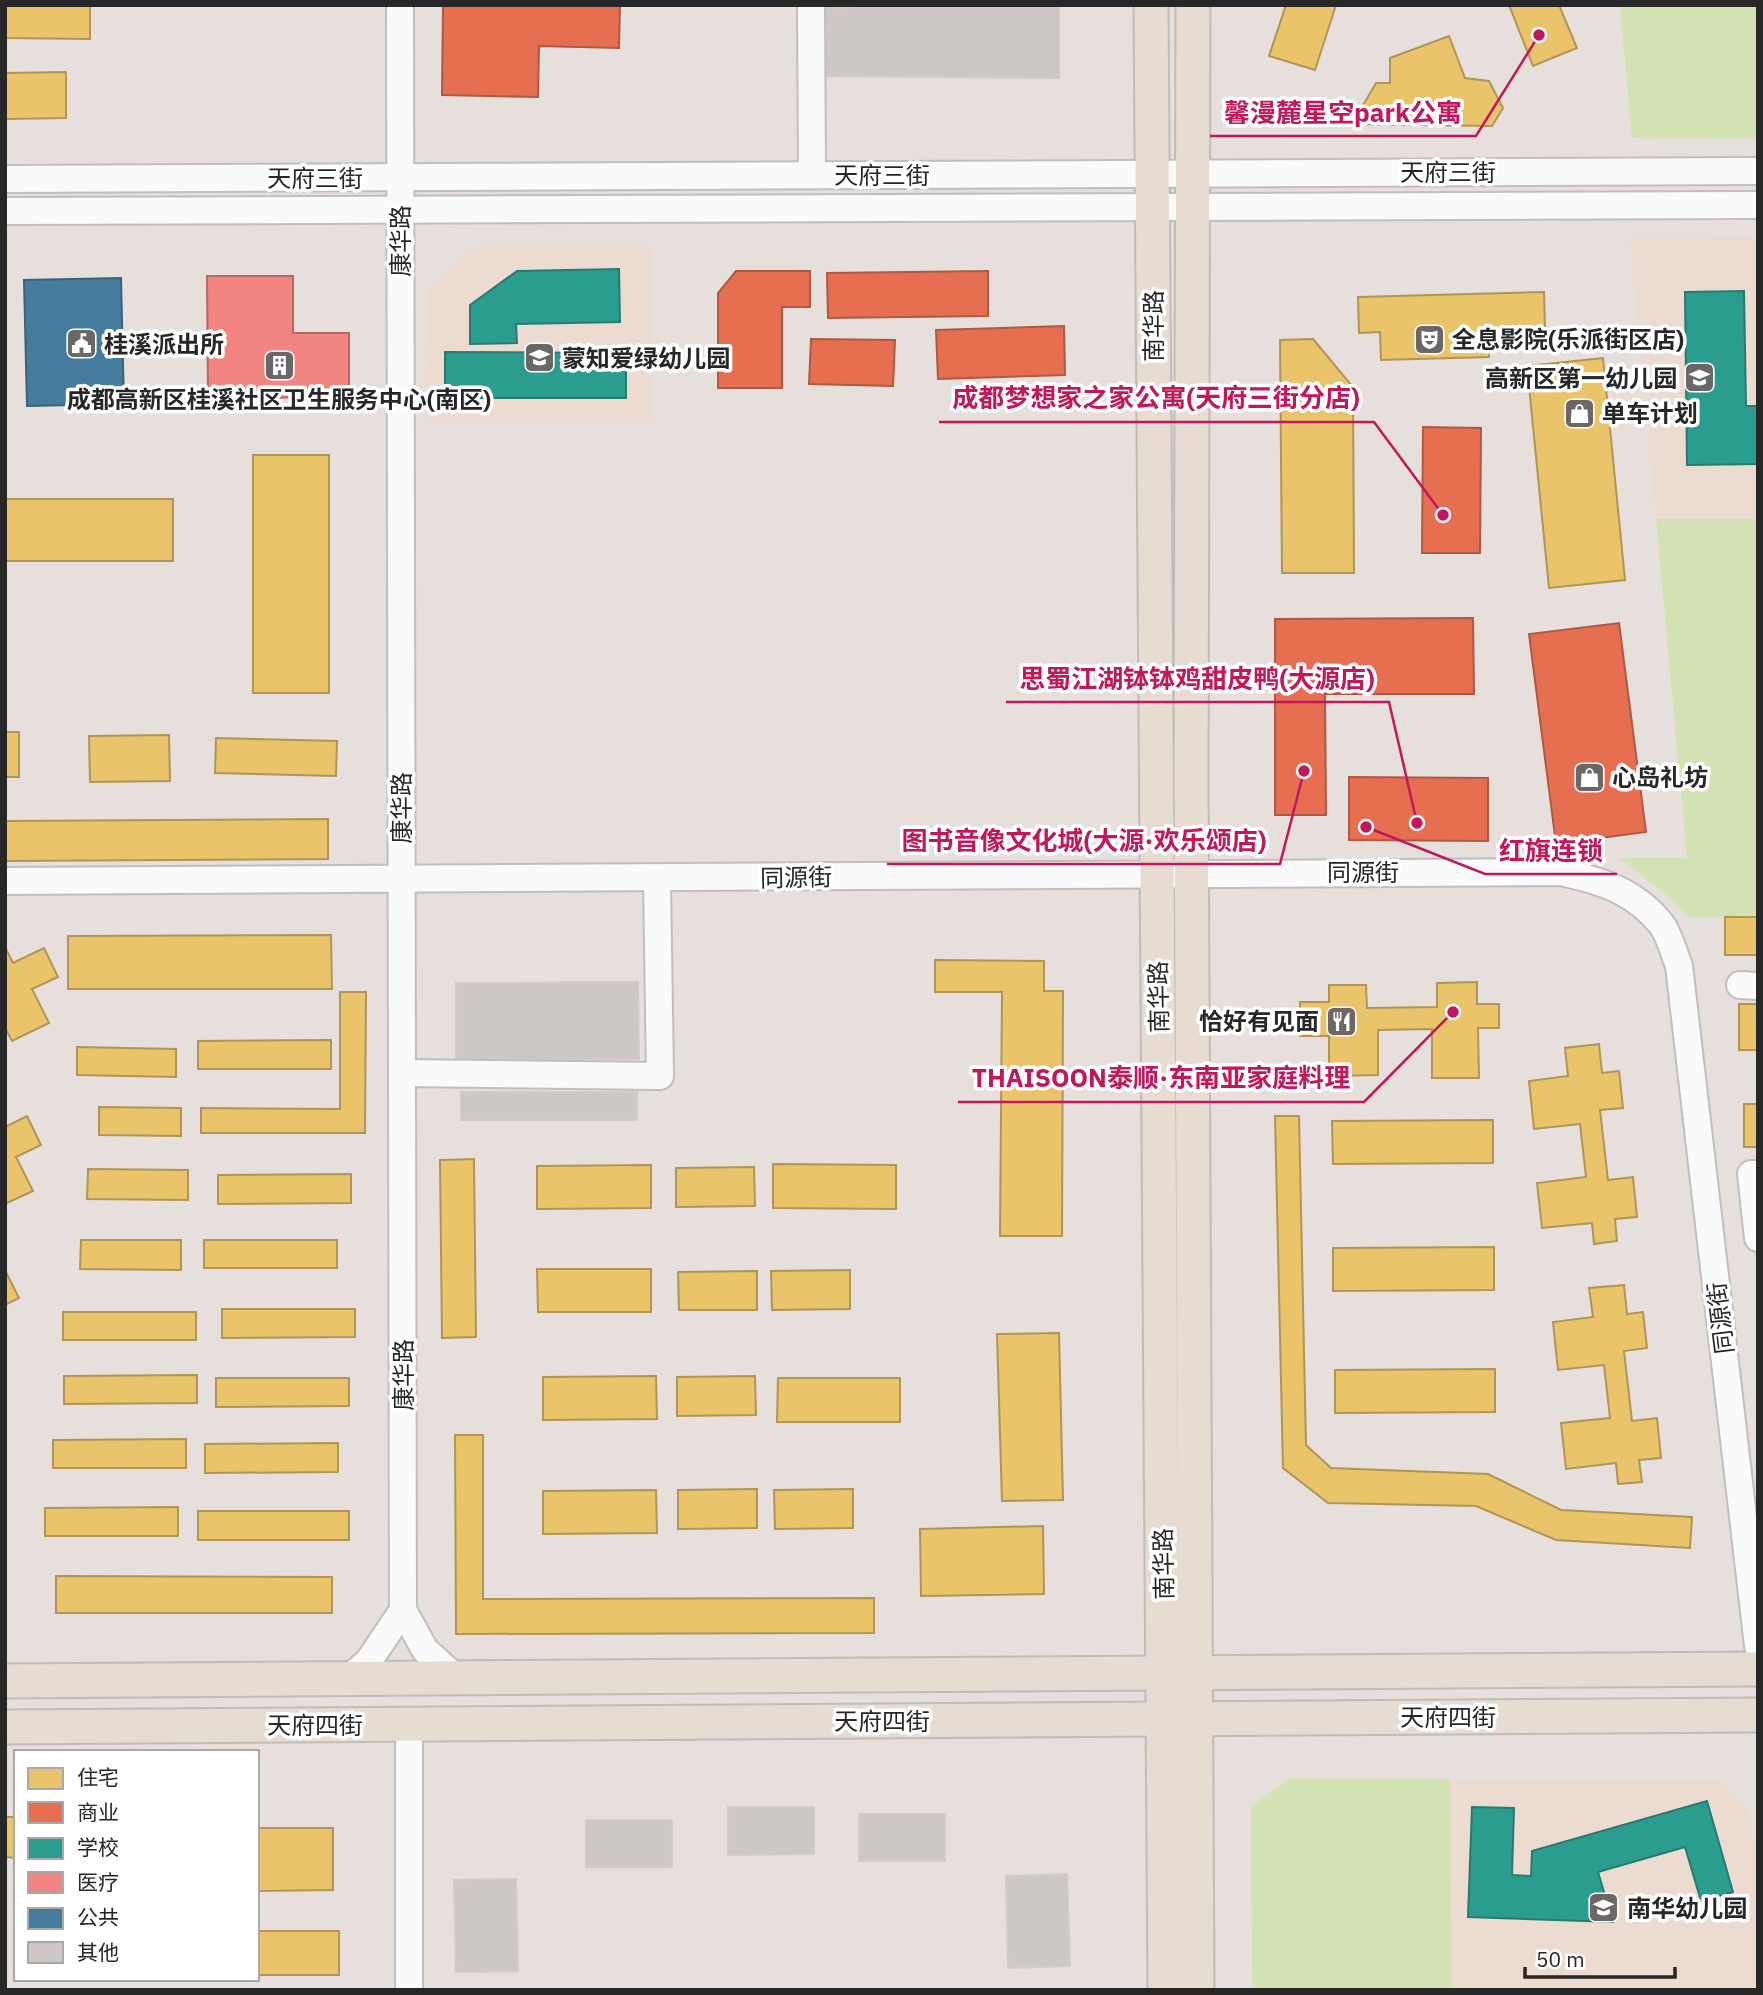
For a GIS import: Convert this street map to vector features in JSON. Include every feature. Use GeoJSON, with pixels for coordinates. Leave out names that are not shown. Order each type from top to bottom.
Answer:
{"type":"FeatureCollection","features":[{"type":"Feature","properties":{"kind":"main road","name":"南华路"},"geometry":{"type":"LineString","coordinates":[[1151,5],[1156,873],[1165,1673],[1165,1990]]}},
{"type":"Feature","properties":{"kind":"main road","name":"南华路"},"geometry":{"type":"LineString","coordinates":[[1193,5],[1192,872],[1197,1990]]}},
{"type":"Feature","properties":{"kind":"main road","name":"天府四街"},"geometry":{"type":"LineString","coordinates":[[5,1681],[1758,1669]]}},
{"type":"Feature","properties":{"kind":"main road","name":"天府四街"},"geometry":{"type":"LineString","coordinates":[[5,1727],[1758,1715]]}},
{"type":"Feature","properties":{"kind":"street","name":"康华路"},"geometry":{"type":"LineString","coordinates":[[400,5],[403,1610]]}},
{"type":"Feature","properties":{"kind":"street"},"geometry":{"type":"LineString","coordinates":[[811,5],[812,175]]}},
{"type":"Feature","properties":{"kind":"street","name":"天府三街"},"geometry":{"type":"LineString","coordinates":[[5,179],[1758,171]]}},
{"type":"Feature","properties":{"kind":"street","name":"天府三街"},"geometry":{"type":"LineString","coordinates":[[5,211],[1758,205]]}},
{"type":"Feature","properties":{"kind":"street","name":"同源街"},"geometry":{"type":"LineString","coordinates":[[5,881],[657,879],[1192,872],[1561,872],[1604,881],[1634,899],[1663,927],[1679,966],[1758,1647]]}},
{"type":"Feature","properties":{"kind":"street"},"geometry":{"type":"LineString","coordinates":[[402,1073],[660,1076],[657,879]]}},
{"type":"Feature","properties":{"kind":"street"},"geometry":{"type":"LineString","coordinates":[[1758,1174],[1751,1174],[1758,1238]]}},
{"type":"Feature","properties":{"kind":"street"},"geometry":{"type":"LineString","coordinates":[[347,1679],[368,1662],[403,1610],[425,1650],[456,1678]]}},
{"type":"Feature","properties":{"kind":"street"},"geometry":{"type":"LineString","coordinates":[[409,1725],[409,1990]]}},
{"type":"Feature","properties":{"kind":"shaded area","name":"高新区第一幼儿园"},"geometry":{"type":"Polygon","coordinates":[[[1758,237],[1758,519],[1656,519],[1630,238],[1758,237]]]}},
{"type":"Feature","properties":{"kind":"shaded area","name":"蒙知爱绿幼儿园"},"geometry":{"type":"Polygon","coordinates":[[[477,246],[651,246],[651,423],[426,423],[427,292],[477,246]]]}},
{"type":"Feature","properties":{"kind":"shaded area","name":"南华幼儿园"},"geometry":{"type":"Polygon","coordinates":[[[1450,1779],[1720,1780],[1747,1808],[1758,1855],[1758,1990],[1450,1990],[1450,1779]]]}},
{"type":"Feature","properties":{"kind":"green space"},"geometry":{"type":"Polygon","coordinates":[[[1620,5],[1758,5],[1758,139],[1632,138],[1620,5]]]}},
{"type":"Feature","properties":{"kind":"green space"},"geometry":{"type":"Polygon","coordinates":[[[1656,519],[1758,519],[1758,915],[1690,918],[1672,899],[1619,858],[1687,858],[1656,519]]]}},
{"type":"Feature","properties":{"kind":"green space"},"geometry":{"type":"Polygon","coordinates":[[[1291,1778],[1450,1779],[1452,1990],[1252,1990],[1251,1806],[1291,1778]]]}},
{"type":"Feature","properties":{"kind":"building: 住宅"},"geometry":{"type":"Polygon","coordinates":[[[5,5],[90,5],[90,39],[5,38],[5,5]]]}},
{"type":"Feature","properties":{"kind":"building: 住宅"},"geometry":{"type":"Polygon","coordinates":[[[1286,5],[1336,5],[1315,70],[1269,56],[1286,5]]]}},
{"type":"Feature","properties":{"kind":"building: 住宅"},"geometry":{"type":"Polygon","coordinates":[[[1509,5],[1559,5],[1577,48],[1533,66],[1509,5]]]}},
{"type":"Feature","properties":{"kind":"building: 住宅"},"geometry":{"type":"Polygon","coordinates":[[[1449,36],[1465,78],[1489,81],[1503,108],[1492,126],[1352,124],[1376,83],[1390,83],[1390,58],[1449,36]]]}},
{"type":"Feature","properties":{"kind":"building: 住宅"},"geometry":{"type":"Polygon","coordinates":[[[66,72],[66,118],[5,119],[5,73],[66,72]]]}},
{"type":"Feature","properties":{"kind":"building: 住宅"},"geometry":{"type":"Polygon","coordinates":[[[1544,292],[1545,327],[1488,328],[1489,357],[1381,360],[1380,332],[1359,333],[1358,297],[1544,292]]]}},
{"type":"Feature","properties":{"kind":"building: 住宅"},"geometry":{"type":"Polygon","coordinates":[[[1313,339],[1353,387],[1354,573],[1282,573],[1280,340],[1313,339]]]}},
{"type":"Feature","properties":{"kind":"building: 住宅"},"geometry":{"type":"Polygon","coordinates":[[[1603,358],[1625,580],[1549,588],[1527,366],[1603,358]]]}},
{"type":"Feature","properties":{"kind":"building: 住宅"},"geometry":{"type":"Polygon","coordinates":[[[253,455],[329,455],[329,693],[253,693],[253,455]]]}},
{"type":"Feature","properties":{"kind":"building: 住宅"},"geometry":{"type":"Polygon","coordinates":[[[5,499],[173,499],[173,561],[5,561],[5,499]]]}},
{"type":"Feature","properties":{"kind":"building: 住宅"},"geometry":{"type":"Polygon","coordinates":[[[5,732],[19,732],[19,777],[5,777],[5,732]]]}},
{"type":"Feature","properties":{"kind":"building: 住宅"},"geometry":{"type":"Polygon","coordinates":[[[169,735],[170,781],[90,782],[89,736],[169,735]]]}},
{"type":"Feature","properties":{"kind":"building: 住宅"},"geometry":{"type":"Polygon","coordinates":[[[216,738],[337,741],[336,776],[215,773],[216,738]]]}},
{"type":"Feature","properties":{"kind":"building: 住宅"},"geometry":{"type":"Polygon","coordinates":[[[328,819],[328,859],[5,861],[5,821],[328,819]]]}},
{"type":"Feature","properties":{"kind":"building: 住宅"},"geometry":{"type":"Polygon","coordinates":[[[1725,917],[1758,917],[1758,955],[1725,955],[1725,917]]]}},
{"type":"Feature","properties":{"kind":"building: 住宅"},"geometry":{"type":"Polygon","coordinates":[[[331,935],[332,989],[68,989],[68,936],[331,935]]]}},
{"type":"Feature","properties":{"kind":"building: 住宅"},"geometry":{"type":"Polygon","coordinates":[[[5,947],[13,963],[44,948],[58,977],[32,989],[49,1023],[12,1041],[5,1028],[5,947]]]}},
{"type":"Feature","properties":{"kind":"building: 住宅"},"geometry":{"type":"Polygon","coordinates":[[[935,960],[1044,961],[1044,991],[1063,991],[1062,1236],[1000,1236],[1002,992],[935,992],[935,960]]]}},
{"type":"Feature","properties":{"kind":"building: 住宅"},"geometry":{"type":"Polygon","coordinates":[[[1477,982],[1477,1004],[1499,1004],[1499,1028],[1478,1028],[1479,1078],[1432,1078],[1432,1029],[1378,1030],[1378,1075],[1329,1076],[1329,1036],[1300,1036],[1300,1002],[1329,1002],[1329,985],[1366,985],[1367,1008],[1437,1007],[1437,983],[1477,982]]]}},
{"type":"Feature","properties":{"kind":"building: 住宅"},"geometry":{"type":"Polygon","coordinates":[[[340,992],[366,992],[365,1133],[201,1133],[201,1108],[340,1109],[340,992]]]}},
{"type":"Feature","properties":{"kind":"building: 住宅"},"geometry":{"type":"Polygon","coordinates":[[[1739,1004],[1758,1004],[1758,1050],[1739,1050],[1739,1004]]]}},
{"type":"Feature","properties":{"kind":"building: 住宅"},"geometry":{"type":"Polygon","coordinates":[[[331,1040],[331,1069],[198,1069],[198,1041],[331,1040]]]}},
{"type":"Feature","properties":{"kind":"building: 住宅"},"geometry":{"type":"Polygon","coordinates":[[[1599,1044],[1602,1073],[1619,1071],[1623,1108],[1600,1110],[1608,1180],[1633,1177],[1637,1217],[1615,1219],[1617,1241],[1594,1244],[1592,1223],[1542,1228],[1537,1183],[1586,1177],[1580,1124],[1534,1129],[1529,1081],[1568,1076],[1565,1048],[1599,1044]]]}},
{"type":"Feature","properties":{"kind":"building: 住宅"},"geometry":{"type":"Polygon","coordinates":[[[77,1047],[176,1049],[176,1077],[77,1075],[77,1047]]]}},
{"type":"Feature","properties":{"kind":"building: 住宅"},"geometry":{"type":"Polygon","coordinates":[[[1744,1104],[1758,1104],[1758,1147],[1744,1147],[1744,1104]]]}},
{"type":"Feature","properties":{"kind":"building: 住宅"},"geometry":{"type":"Polygon","coordinates":[[[99,1107],[181,1108],[181,1136],[99,1135],[99,1107]]]}},
{"type":"Feature","properties":{"kind":"building: 住宅"},"geometry":{"type":"Polygon","coordinates":[[[27,1116],[41,1145],[16,1157],[33,1191],[5,1204],[5,1127],[27,1116]]]}},
{"type":"Feature","properties":{"kind":"building: 住宅"},"geometry":{"type":"Polygon","coordinates":[[[1275,1116],[1299,1116],[1306,1445],[1331,1468],[1488,1474],[1561,1510],[1692,1517],[1690,1548],[1556,1540],[1476,1506],[1328,1503],[1283,1468],[1275,1116]]]}},
{"type":"Feature","properties":{"kind":"building: 住宅"},"geometry":{"type":"Polygon","coordinates":[[[1493,1120],[1493,1163],[1333,1164],[1332,1121],[1493,1120]]]}},
{"type":"Feature","properties":{"kind":"building: 住宅"},"geometry":{"type":"Polygon","coordinates":[[[474,1159],[476,1337],[442,1338],[440,1160],[474,1159]]]}},
{"type":"Feature","properties":{"kind":"building: 住宅"},"geometry":{"type":"Polygon","coordinates":[[[773,1164],[896,1165],[896,1209],[773,1208],[773,1164]]]}},
{"type":"Feature","properties":{"kind":"building: 住宅"},"geometry":{"type":"Polygon","coordinates":[[[651,1165],[651,1208],[537,1209],[537,1166],[651,1165]]]}},
{"type":"Feature","properties":{"kind":"building: 住宅"},"geometry":{"type":"Polygon","coordinates":[[[754,1167],[755,1206],[676,1207],[676,1168],[754,1167]]]}},
{"type":"Feature","properties":{"kind":"building: 住宅"},"geometry":{"type":"Polygon","coordinates":[[[88,1169],[188,1170],[188,1200],[87,1199],[88,1169]]]}},
{"type":"Feature","properties":{"kind":"building: 住宅"},"geometry":{"type":"Polygon","coordinates":[[[351,1174],[351,1203],[218,1204],[218,1175],[351,1174]]]}},
{"type":"Feature","properties":{"kind":"building: 住宅"},"geometry":{"type":"Polygon","coordinates":[[[81,1240],[181,1240],[181,1270],[80,1269],[81,1240]]]}},
{"type":"Feature","properties":{"kind":"building: 住宅"},"geometry":{"type":"Polygon","coordinates":[[[204,1240],[337,1240],[337,1268],[204,1268],[204,1240]]]}},
{"type":"Feature","properties":{"kind":"building: 住宅"},"geometry":{"type":"Polygon","coordinates":[[[1494,1247],[1494,1290],[1333,1291],[1333,1248],[1494,1247]]]}},
{"type":"Feature","properties":{"kind":"building: 住宅"},"geometry":{"type":"Polygon","coordinates":[[[537,1269],[651,1269],[651,1312],[538,1312],[537,1269]]]}},
{"type":"Feature","properties":{"kind":"building: 住宅"},"geometry":{"type":"Polygon","coordinates":[[[5,1270],[19,1298],[5,1305],[5,1270]]]}},
{"type":"Feature","properties":{"kind":"building: 住宅"},"geometry":{"type":"Polygon","coordinates":[[[850,1270],[850,1309],[772,1310],[771,1271],[850,1270]]]}},
{"type":"Feature","properties":{"kind":"building: 住宅"},"geometry":{"type":"Polygon","coordinates":[[[757,1271],[757,1310],[679,1310],[678,1272],[757,1271]]]}},
{"type":"Feature","properties":{"kind":"building: 住宅"},"geometry":{"type":"Polygon","coordinates":[[[1624,1285],[1627,1314],[1643,1312],[1647,1348],[1624,1351],[1632,1421],[1657,1418],[1661,1458],[1639,1460],[1642,1482],[1618,1484],[1616,1463],[1566,1469],[1561,1423],[1610,1418],[1604,1365],[1558,1370],[1553,1322],[1593,1317],[1589,1288],[1624,1285]]]}},
{"type":"Feature","properties":{"kind":"building: 住宅"},"geometry":{"type":"Polygon","coordinates":[[[222,1309],[355,1309],[355,1337],[222,1338],[222,1309]]]}},
{"type":"Feature","properties":{"kind":"building: 住宅"},"geometry":{"type":"Polygon","coordinates":[[[63,1312],[196,1312],[196,1340],[63,1340],[63,1312]]]}},
{"type":"Feature","properties":{"kind":"building: 住宅"},"geometry":{"type":"Polygon","coordinates":[[[1059,1333],[1063,1500],[1002,1501],[997,1334],[1059,1333]]]}},
{"type":"Feature","properties":{"kind":"building: 住宅"},"geometry":{"type":"Polygon","coordinates":[[[1495,1369],[1495,1412],[1335,1413],[1335,1370],[1495,1369]]]}},
{"type":"Feature","properties":{"kind":"building: 住宅"},"geometry":{"type":"Polygon","coordinates":[[[197,1375],[197,1403],[64,1404],[64,1376],[197,1375]]]}},
{"type":"Feature","properties":{"kind":"building: 住宅"},"geometry":{"type":"Polygon","coordinates":[[[656,1376],[657,1419],[543,1420],[543,1377],[656,1376]]]}},
{"type":"Feature","properties":{"kind":"building: 住宅"},"geometry":{"type":"Polygon","coordinates":[[[755,1376],[756,1415],[677,1416],[677,1377],[755,1376]]]}},
{"type":"Feature","properties":{"kind":"building: 住宅"},"geometry":{"type":"Polygon","coordinates":[[[216,1378],[349,1378],[349,1406],[216,1407],[216,1378]]]}},
{"type":"Feature","properties":{"kind":"building: 住宅"},"geometry":{"type":"Polygon","coordinates":[[[778,1378],[900,1378],[900,1422],[777,1422],[778,1378]]]}},
{"type":"Feature","properties":{"kind":"building: 住宅"},"geometry":{"type":"Polygon","coordinates":[[[455,1435],[483,1435],[483,1599],[874,1598],[874,1633],[456,1634],[455,1435]]]}},
{"type":"Feature","properties":{"kind":"building: 住宅"},"geometry":{"type":"Polygon","coordinates":[[[186,1439],[186,1468],[53,1468],[53,1440],[186,1439]]]}},
{"type":"Feature","properties":{"kind":"building: 住宅"},"geometry":{"type":"Polygon","coordinates":[[[338,1443],[338,1472],[205,1473],[205,1444],[338,1443]]]}},
{"type":"Feature","properties":{"kind":"building: 住宅"},"geometry":{"type":"Polygon","coordinates":[[[757,1489],[757,1528],[678,1529],[678,1490],[757,1489]]]}},
{"type":"Feature","properties":{"kind":"building: 住宅"},"geometry":{"type":"Polygon","coordinates":[[[853,1489],[853,1528],[775,1529],[774,1490],[853,1489]]]}},
{"type":"Feature","properties":{"kind":"building: 住宅"},"geometry":{"type":"Polygon","coordinates":[[[656,1490],[657,1533],[543,1534],[543,1491],[656,1490]]]}},
{"type":"Feature","properties":{"kind":"building: 住宅"},"geometry":{"type":"Polygon","coordinates":[[[178,1507],[178,1536],[45,1536],[45,1508],[178,1507]]]}},
{"type":"Feature","properties":{"kind":"building: 住宅"},"geometry":{"type":"Polygon","coordinates":[[[198,1511],[349,1511],[349,1540],[198,1540],[198,1511]]]}},
{"type":"Feature","properties":{"kind":"building: 住宅"},"geometry":{"type":"Polygon","coordinates":[[[1043,1526],[1044,1594],[921,1596],[920,1529],[1043,1526]]]}},
{"type":"Feature","properties":{"kind":"building: 住宅"},"geometry":{"type":"Polygon","coordinates":[[[56,1576],[332,1577],[332,1613],[56,1613],[56,1576]]]}},
{"type":"Feature","properties":{"kind":"building: 住宅"},"geometry":{"type":"Polygon","coordinates":[[[5,1817],[14,1817],[14,1858],[5,1857],[5,1817]]]}},
{"type":"Feature","properties":{"kind":"building: 住宅"},"geometry":{"type":"Polygon","coordinates":[[[259,1828],[333,1828],[333,1890],[259,1891],[259,1828]]]}},
{"type":"Feature","properties":{"kind":"building: 住宅"},"geometry":{"type":"Polygon","coordinates":[[[259,1931],[339,1931],[339,1975],[259,1975],[259,1931]]]}},
{"type":"Feature","properties":{"kind":"building: 商业"},"geometry":{"type":"Polygon","coordinates":[[[443,5],[620,5],[619,48],[539,46],[538,97],[442,95],[443,5]]]}},
{"type":"Feature","properties":{"kind":"building: 商业"},"geometry":{"type":"Polygon","coordinates":[[[736,271],[810,271],[810,307],[782,307],[782,388],[718,388],[718,293],[736,271]]]}},
{"type":"Feature","properties":{"kind":"building: 商业"},"geometry":{"type":"Polygon","coordinates":[[[988,271],[988,316],[828,318],[827,273],[988,271]]]}},
{"type":"Feature","properties":{"kind":"building: 商业"},"geometry":{"type":"Polygon","coordinates":[[[1064,326],[1065,375],[938,379],[936,330],[1064,326]]]}},
{"type":"Feature","properties":{"kind":"building: 商业"},"geometry":{"type":"Polygon","coordinates":[[[811,339],[895,340],[893,386],[809,384],[811,339]]]}},
{"type":"Feature","properties":{"kind":"building: 商业"},"geometry":{"type":"Polygon","coordinates":[[[1423,427],[1481,428],[1480,553],[1422,553],[1423,427]]]}},
{"type":"Feature","properties":{"kind":"building: 商业"},"geometry":{"type":"Polygon","coordinates":[[[1473,618],[1474,694],[1325,694],[1326,815],[1275,815],[1275,619],[1473,618]]]}},
{"type":"Feature","properties":{"kind":"building: 商业"},"geometry":{"type":"Polygon","coordinates":[[[1619,623],[1646,832],[1556,844],[1529,634],[1619,623]]]}},
{"type":"Feature","properties":{"kind":"building: 商业"},"geometry":{"type":"Polygon","coordinates":[[[1349,777],[1488,778],[1488,841],[1349,840],[1349,777]]]}},
{"type":"Feature","properties":{"kind":"building: 学校"},"geometry":{"type":"Polygon","coordinates":[[[619,269],[620,322],[516,324],[517,343],[470,344],[470,305],[517,271],[619,269]]]}},
{"type":"Feature","properties":{"kind":"building: 学校"},"geometry":{"type":"Polygon","coordinates":[[[1744,291],[1746,406],[1758,406],[1758,464],[1687,465],[1685,292],[1744,291]]]}},
{"type":"Feature","properties":{"kind":"building: 学校"},"geometry":{"type":"Polygon","coordinates":[[[445,352],[626,353],[626,398],[445,398],[445,352]]]}},
{"type":"Feature","properties":{"kind":"building: 学校"},"geometry":{"type":"Polygon","coordinates":[[[1707,1801],[1733,1892],[1701,1901],[1685,1847],[1598,1872],[1613,1922],[1468,1917],[1472,1807],[1514,1808],[1512,1875],[1531,1876],[1532,1851],[1707,1801]]]}},
{"type":"Feature","properties":{"kind":"building: 医疗","name":"成都高新区桂溪社区卫生服务中心(南区)"},"geometry":{"type":"Polygon","coordinates":[[[207,276],[293,276],[293,333],[349,333],[349,397],[208,398],[207,276]]]}},
{"type":"Feature","properties":{"kind":"building: 公共"},"geometry":{"type":"Polygon","coordinates":[[[121,278],[124,404],[27,406],[24,280],[121,278]]]}},
{"type":"Feature","properties":{"kind":"building: 其他"},"geometry":{"type":"Polygon","coordinates":[[[851,5],[1059,5],[1059,78],[819,76],[819,8],[851,8],[851,5]]]}},
{"type":"Feature","properties":{"kind":"building: 其他"},"geometry":{"type":"Polygon","coordinates":[[[638,982],[639,1059],[456,1060],[456,983],[638,982]]]}},
{"type":"Feature","properties":{"kind":"building: 其他"},"geometry":{"type":"Polygon","coordinates":[[[461,1092],[637,1092],[637,1120],[461,1120],[461,1092]]]}},
{"type":"Feature","properties":{"kind":"building: 其他"},"geometry":{"type":"Polygon","coordinates":[[[728,1807],[814,1807],[814,1854],[728,1855],[728,1807]]]}},
{"type":"Feature","properties":{"kind":"building: 其他"},"geometry":{"type":"Polygon","coordinates":[[[859,1814],[945,1814],[945,1861],[859,1861],[859,1814]]]}},
{"type":"Feature","properties":{"kind":"building: 其他"},"geometry":{"type":"Polygon","coordinates":[[[586,1820],[672,1820],[672,1867],[586,1867],[586,1820]]]}},
{"type":"Feature","properties":{"kind":"building: 其他"},"geometry":{"type":"Polygon","coordinates":[[[1067,1874],[1070,1966],[1008,1968],[1006,1876],[1067,1874]]]}},
{"type":"Feature","properties":{"kind":"building: 其他"},"geometry":{"type":"Polygon","coordinates":[[[516,1879],[518,1971],[456,1972],[454,1880],[516,1879]]]}},
{"type":"Feature","properties":{"kind":"place","name":"馨漫麓星空park公寓"},"geometry":{"type":"Point","coordinates":[1539,35]}},
{"type":"Feature","properties":{"kind":"place","name":"全息影院(乐派街区店)"},"geometry":{"type":"Point","coordinates":[1429,339]}},
{"type":"Feature","properties":{"kind":"place","name":"桂溪派出所"},"geometry":{"type":"Point","coordinates":[81,344]}},
{"type":"Feature","properties":{"kind":"place","name":"蒙知爱绿幼儿园"},"geometry":{"type":"Point","coordinates":[539,358]}},
{"type":"Feature","properties":{"kind":"place","name":"成都高新区桂溪社区卫生服务中心(南区)"},"geometry":{"type":"Point","coordinates":[279,365]}},
{"type":"Feature","properties":{"kind":"place","name":"高新区第一幼儿园"},"geometry":{"type":"Point","coordinates":[1700,378]}},
{"type":"Feature","properties":{"kind":"place","name":"单车计划"},"geometry":{"type":"Point","coordinates":[1579,413]}},
{"type":"Feature","properties":{"kind":"place","name":"成都梦想家之家公寓(天府三街分店)"},"geometry":{"type":"Point","coordinates":[1443,515]}},
{"type":"Feature","properties":{"kind":"place","name":"图书音像文化城(大源·欢乐颂店)"},"geometry":{"type":"Point","coordinates":[1304,771]}},
{"type":"Feature","properties":{"kind":"place","name":"心岛礼坊"},"geometry":{"type":"Point","coordinates":[1589,777]}},
{"type":"Feature","properties":{"kind":"place","name":"思蜀江湖钵钵鸡甜皮鸭(大源店)"},"geometry":{"type":"Point","coordinates":[1417,823]}},
{"type":"Feature","properties":{"kind":"place","name":"红旗连锁"},"geometry":{"type":"Point","coordinates":[1366,827]}},
{"type":"Feature","properties":{"kind":"place","name":"THAISOON泰顺·东南亚家庭料理"},"geometry":{"type":"Point","coordinates":[1453,1012]}},
{"type":"Feature","properties":{"kind":"place","name":"恰好有见面"},"geometry":{"type":"Point","coordinates":[1342,1021]}},
{"type":"Feature","properties":{"kind":"place","name":"南华幼儿园"},"geometry":{"type":"Point","coordinates":[1604,1908]}}]}
